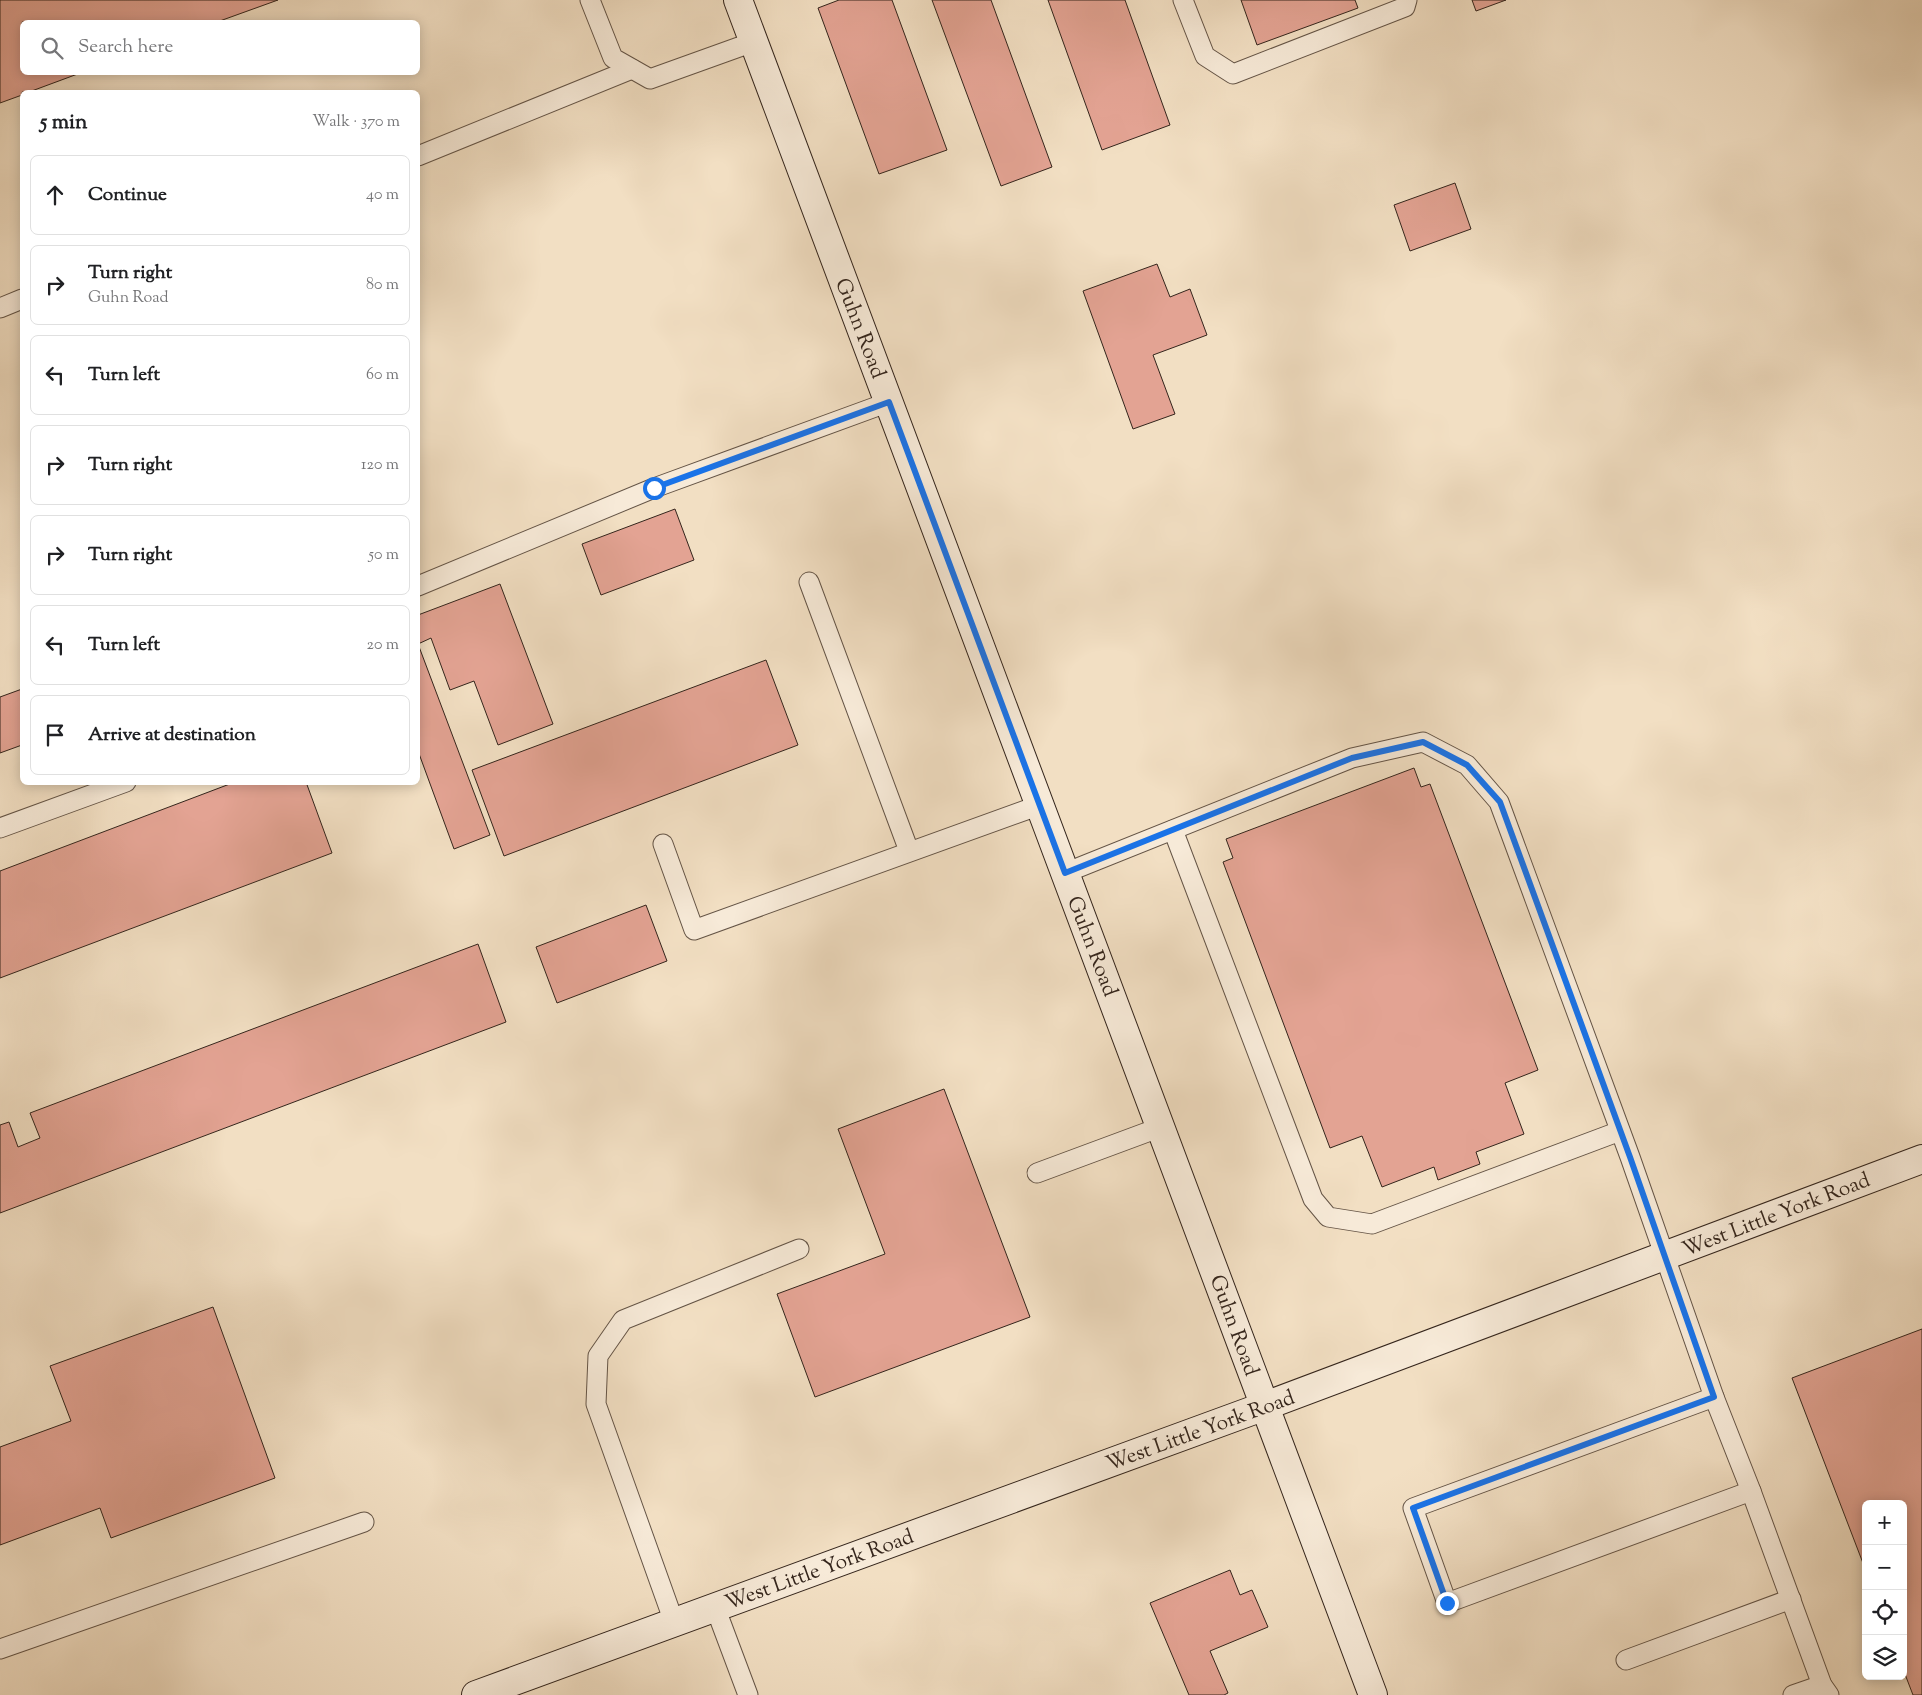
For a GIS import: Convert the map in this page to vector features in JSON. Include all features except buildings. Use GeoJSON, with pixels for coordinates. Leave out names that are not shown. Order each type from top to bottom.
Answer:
{"type":"FeatureCollection","features":[{"type":"Feature","properties":{"kind":"street","name":"Guhn Road"},"geometry":{"type":"LineString","coordinates":[[738,0],[1373,1695]]}},
{"type":"Feature","properties":{"kind":"street","name":"West Little York Road"},"geometry":{"type":"LineString","coordinates":[[476,1695],[1265,1406],[1922,1159]]}},
{"type":"Feature","properties":{"kind":"lane"},"geometry":{"type":"LineString","coordinates":[[590,0],[613,58],[650,79],[753,42]]}},
{"type":"Feature","properties":{"kind":"lane"},"geometry":{"type":"LineString","coordinates":[[1184,0],[1205,56],[1233,74],[1405,7],[1407,0]]}},
{"type":"Feature","properties":{"kind":"lane"},"geometry":{"type":"LineString","coordinates":[[420,155],[632,69]]}},
{"type":"Feature","properties":{"kind":"lane"},"geometry":{"type":"LineString","coordinates":[[0,308],[20,300]]}},
{"type":"Feature","properties":{"kind":"lane"},"geometry":{"type":"LineString","coordinates":[[420,585],[654,488],[889,402]]}},
{"type":"Feature","properties":{"kind":"lane"},"geometry":{"type":"LineString","coordinates":[[809,582],[909,851]]}},
{"type":"Feature","properties":{"kind":"lane"},"geometry":{"type":"LineString","coordinates":[[1065,873],[1343,761],[1423,742],[1467,765],[1500,802],[1620,1131],[1714,1397],[1825,1690],[1793,1695]]}},
{"type":"Feature","properties":{"kind":"lane"},"geometry":{"type":"LineString","coordinates":[[0,828],[118,785]]}},
{"type":"Feature","properties":{"kind":"lane"},"geometry":{"type":"LineString","coordinates":[[662,844],[694,930],[1040,805]]}},
{"type":"Feature","properties":{"kind":"lane"},"geometry":{"type":"LineString","coordinates":[[1172,830],[1313,1199],[1328,1217],[1372,1224],[1620,1131]]}},
{"type":"Feature","properties":{"kind":"lane"},"geometry":{"type":"LineString","coordinates":[[1036,1173],[1161,1127]]}},
{"type":"Feature","properties":{"kind":"lane"},"geometry":{"type":"LineString","coordinates":[[674,1622],[596,1404],[598,1356],[623,1320],[799,1249]]}},
{"type":"Feature","properties":{"kind":"lane"},"geometry":{"type":"LineString","coordinates":[[1714,1397],[1413,1508],[1447,1603],[1751,1491]]}},
{"type":"Feature","properties":{"kind":"lane"},"geometry":{"type":"LineString","coordinates":[[0,1649],[364,1522]]}},
{"type":"Feature","properties":{"kind":"lane"},"geometry":{"type":"LineString","coordinates":[[1626,1660],[1791,1599]]}},
{"type":"Feature","properties":{"kind":"lane"},"geometry":{"type":"LineString","coordinates":[[715,1607],[748,1695]]}},
{"type":"Feature","properties":{"kind":"route"},"geometry":{"type":"LineString","coordinates":[[654,488],[889,402],[1065,873],[1352,758],[1423,742],[1467,765],[1500,802],[1630,1157],[1714,1397],[1413,1508],[1447,1603]]}}]}
